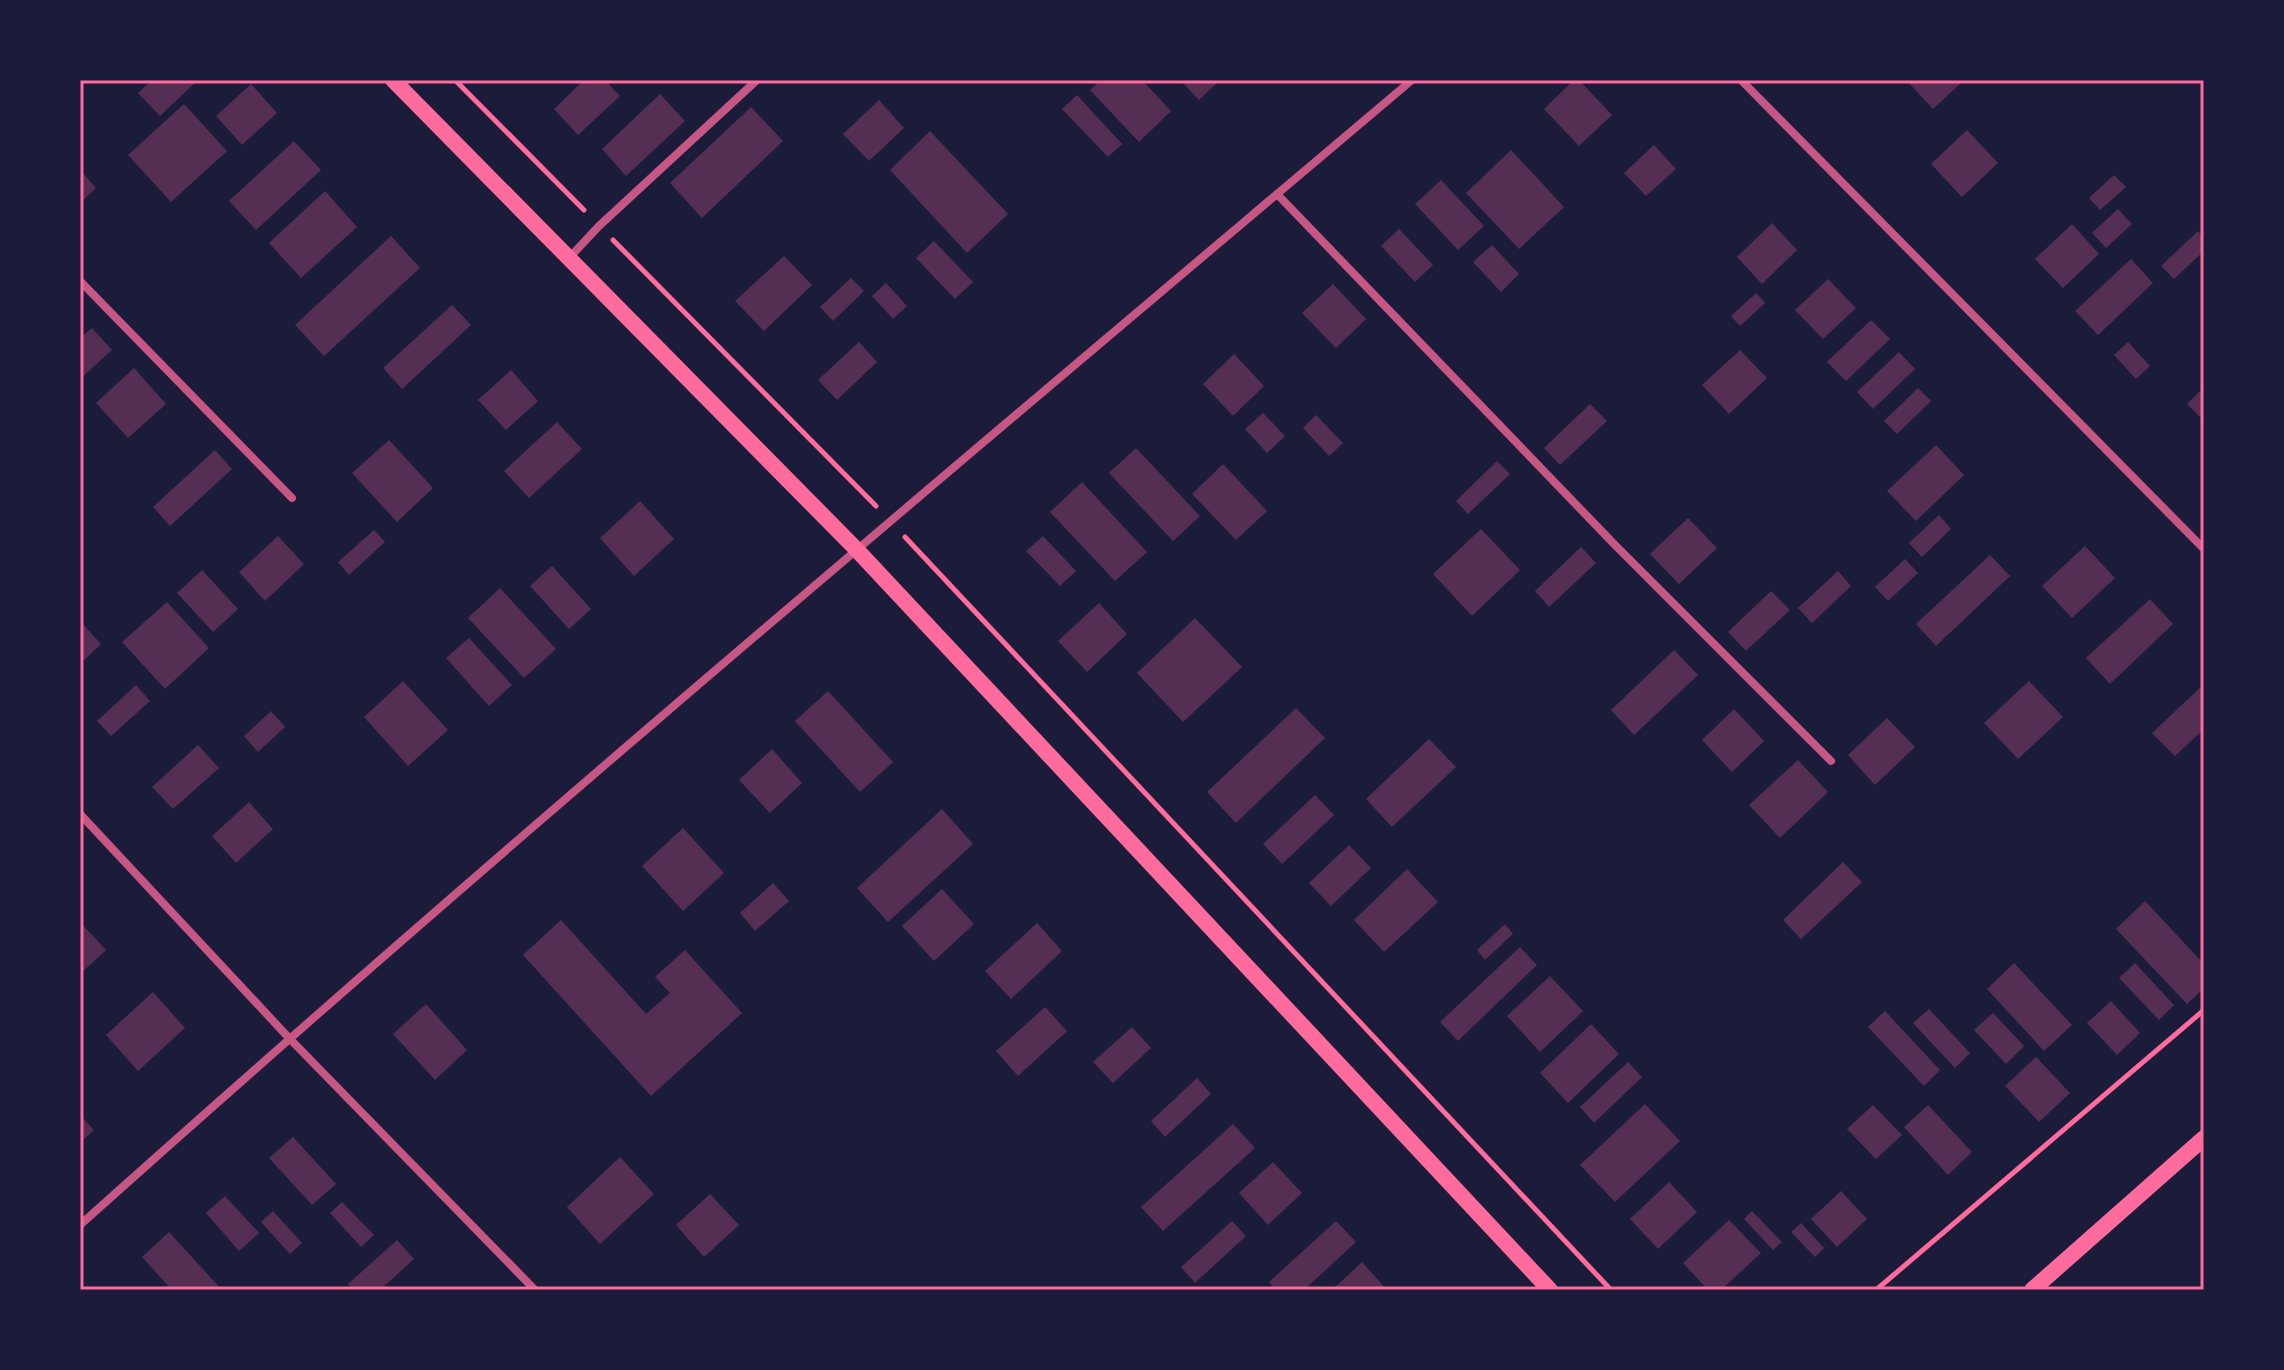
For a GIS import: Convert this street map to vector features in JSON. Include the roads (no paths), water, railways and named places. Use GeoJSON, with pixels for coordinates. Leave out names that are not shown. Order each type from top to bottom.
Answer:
{"type":"FeatureCollection","features":[{"type":"Feature","properties":{"kind":"main road"},"geometry":{"type":"LineString","coordinates":[[393,80],[856,549],[1550,1290]]}},
{"type":"Feature","properties":{"kind":"main road"},"geometry":{"type":"LineString","coordinates":[[2032,1290],[2204,1138]]}},
{"type":"Feature","properties":{"kind":"street"},"geometry":{"type":"LineString","coordinates":[[569,258],[599,226],[757,80]]}},
{"type":"Feature","properties":{"kind":"street"},"geometry":{"type":"LineString","coordinates":[[80,1225],[289,1038],[856,549],[1412,80]]}},
{"type":"Feature","properties":{"kind":"street"},"geometry":{"type":"LineString","coordinates":[[1741,80],[2204,549]]}},
{"type":"Feature","properties":{"kind":"street"},"geometry":{"type":"LineString","coordinates":[[1277,194],[1615,545],[1831,761]]}},
{"type":"Feature","properties":{"kind":"street"},"geometry":{"type":"LineString","coordinates":[[80,281],[292,498]]}},
{"type":"Feature","properties":{"kind":"street"},"geometry":{"type":"LineString","coordinates":[[80,814],[289,1038],[535,1290]]}}]}
